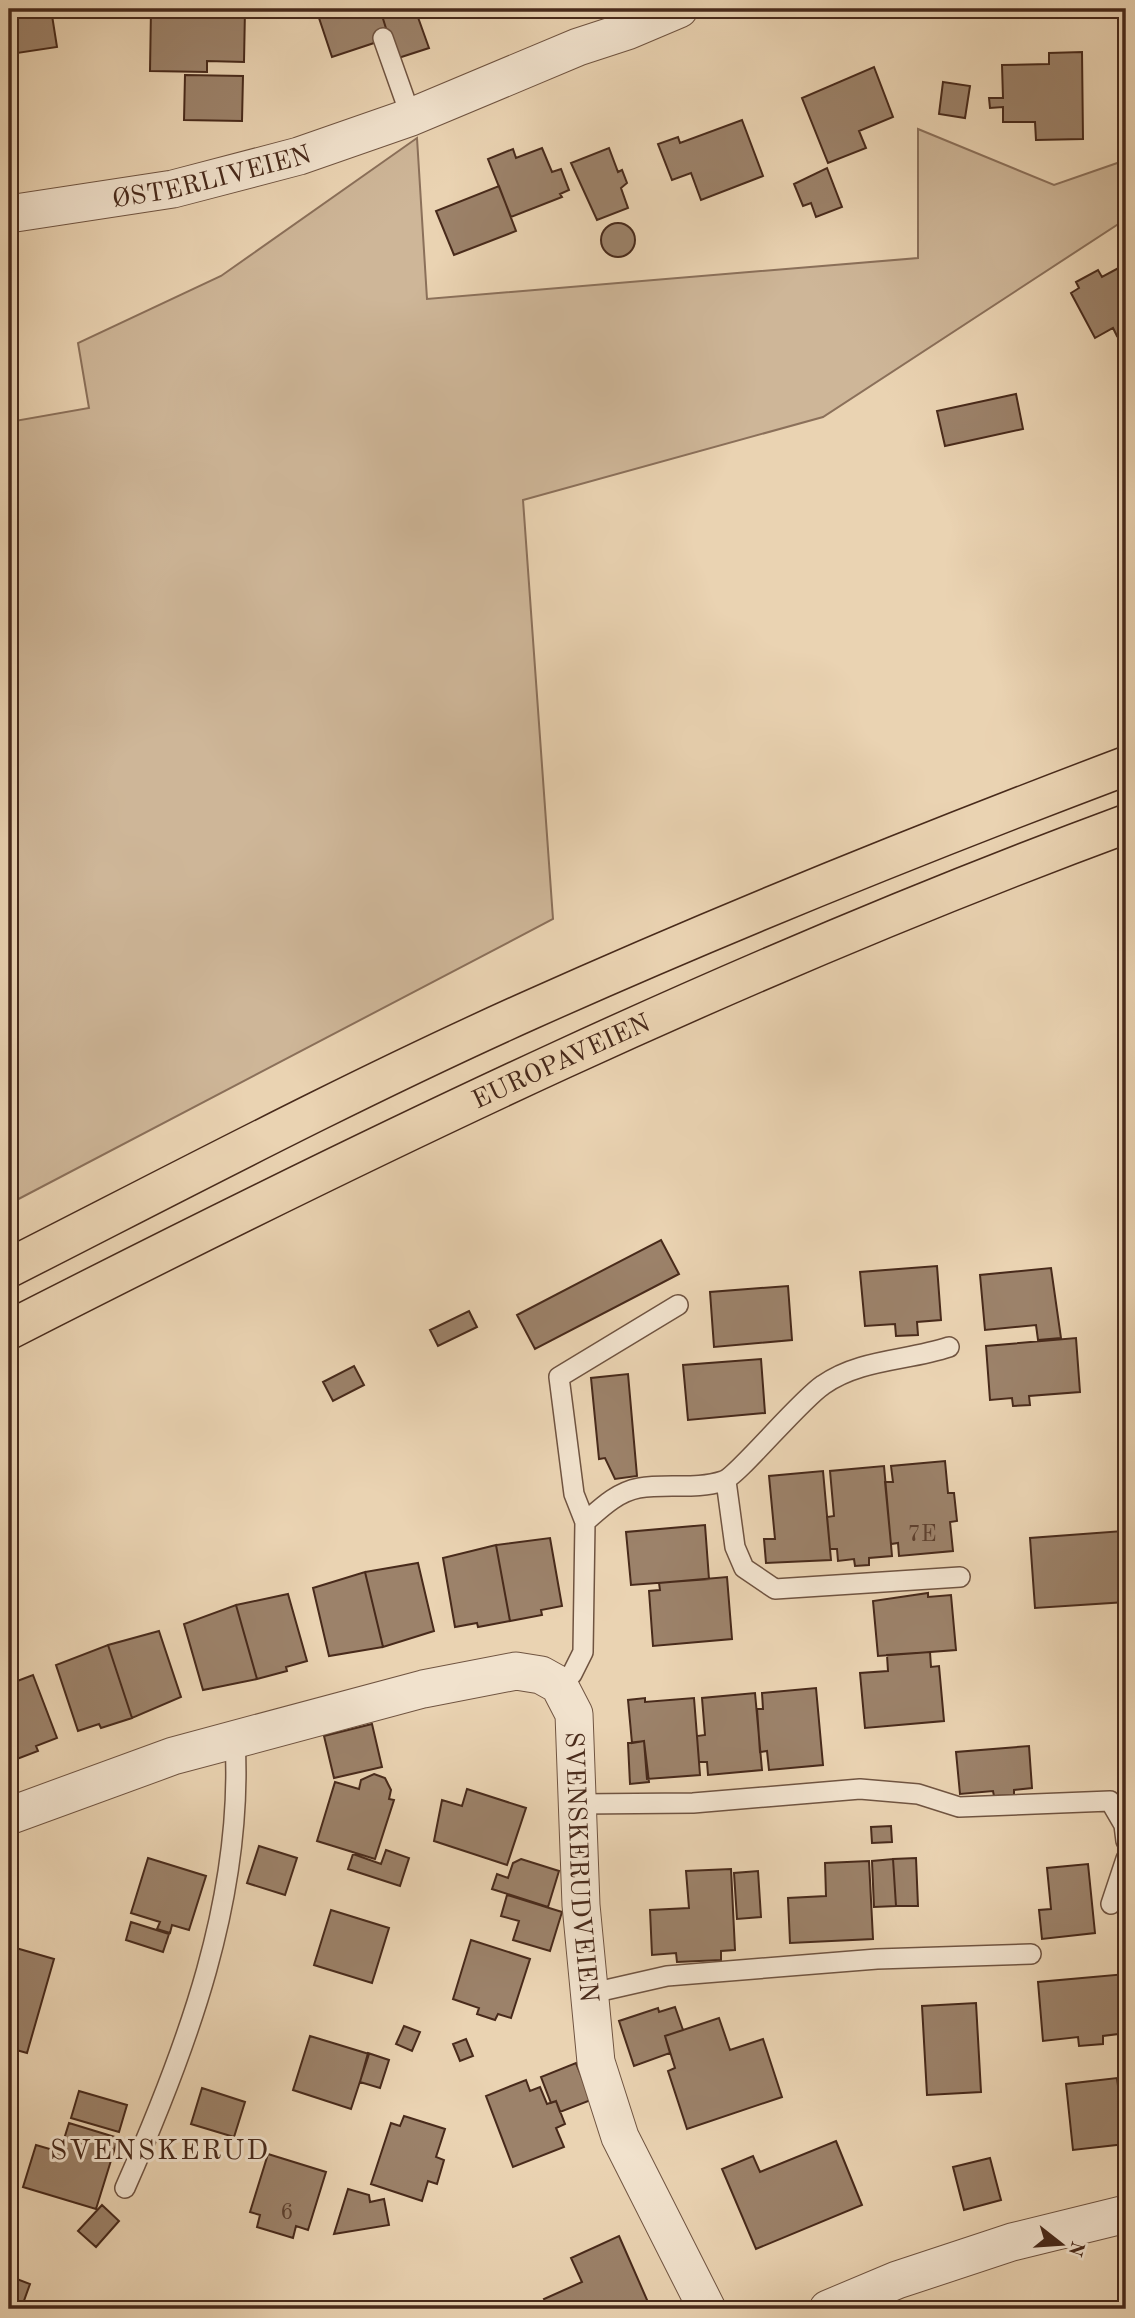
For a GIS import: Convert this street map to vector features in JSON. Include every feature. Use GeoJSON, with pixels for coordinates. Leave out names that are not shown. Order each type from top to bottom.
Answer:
{"type":"FeatureCollection","features":[{"type":"Feature","properties":{"kind":"highway","name":"EUROPAVEIEN"},"geometry":{"type":"LineString","coordinates":[[9,1268],[239,1151],[526,1012],[976,823],[1126,766]]}},
{"type":"Feature","properties":{"kind":"highway","name":"EUROPAVEIEN"},"geometry":{"type":"LineString","coordinates":[[9,1330],[265,1199],[548,1064],[884,919],[1126,824]]}},
{"type":"Feature","properties":{"kind":"street","name":"ØSTERLIVEIEN"},"geometry":{"type":"LineString","coordinates":[[9,214],[173,188],[299,156],[411,117],[578,47],[627,31],[679,9]]}},
{"type":"Feature","properties":{"kind":"street"},"geometry":{"type":"LineString","coordinates":[[9,1816],[173,1756],[423,1689],[516,1671],[541,1675],[559,1685]]}},
{"type":"Feature","properties":{"kind":"street","name":"SVENSKERUDVEIEN"},"geometry":{"type":"LineString","coordinates":[[559,1685],[574,1714],[588,1994],[596,2062],[620,2137],[707,2309]]}},
{"type":"Feature","properties":{"kind":"street"},"geometry":{"type":"LineString","coordinates":[[828,2309],[897,2280],[1012,2242],[1126,2214]]}},
{"type":"Feature","properties":{"kind":"lane"},"geometry":{"type":"LineString","coordinates":[[383,38],[411,117]]}},
{"type":"Feature","properties":{"kind":"lane"},"geometry":{"type":"LineString","coordinates":[[559,1685],[572,1674],[583,1651],[585,1521],[574,1494],[559,1377],[678,1305]]}},
{"type":"Feature","properties":{"kind":"lane"},"geometry":{"type":"LineString","coordinates":[[585,1521],[611,1499],[638,1488],[681,1488],[726,1481],[793,1409],[823,1385],[849,1371],[887,1360],[923,1356],[949,1347]]}},
{"type":"Feature","properties":{"kind":"lane"},"geometry":{"type":"LineString","coordinates":[[726,1481],[735,1547],[744,1568],[775,1589],[960,1577]]}},
{"type":"Feature","properties":{"kind":"lane"},"geometry":{"type":"LineString","coordinates":[[125,2189],[170,2078],[207,1971],[229,1876],[235,1833],[238,1783],[235,1740]]}},
{"type":"Feature","properties":{"kind":"lane"},"geometry":{"type":"LineString","coordinates":[[579,1804],[693,1803],[860,1789],[918,1794],[959,1807],[1110,1801],[1124,1825],[1126,1840]]}},
{"type":"Feature","properties":{"kind":"lane"},"geometry":{"type":"LineString","coordinates":[[1111,1904],[1126,1859]]}},
{"type":"Feature","properties":{"kind":"lane"},"geometry":{"type":"LineString","coordinates":[[588,1994],[667,1976],[877,1959],[1031,1954]]}},
{"type":"Feature","properties":{"kind":"shaded area"},"geometry":{"type":"Polygon","coordinates":[[[918,129],[1054,185],[1126,160],[1126,219],[823,417],[523,500],[553,919],[9,1204],[9,422],[89,408],[78,343],[221,276],[417,138],[427,299],[918,258],[918,129]]]}},
{"type":"Feature","properties":{"kind":"building"},"geometry":{"type":"Polygon","coordinates":[[[9,9],[51,9],[57,47],[10,54],[12,65],[9,65],[9,9]]]}},
{"type":"Feature","properties":{"kind":"building"},"geometry":{"type":"Polygon","coordinates":[[[151,9],[245,9],[244,62],[207,61],[207,72],[150,71],[151,9]]]}},
{"type":"Feature","properties":{"kind":"building"},"geometry":{"type":"Polygon","coordinates":[[[316,9],[380,9],[389,38],[332,57],[316,9]]]}},
{"type":"Feature","properties":{"kind":"building"},"geometry":{"type":"Polygon","coordinates":[[[380,9],[415,9],[429,48],[383,63],[389,38],[380,9]]]}},
{"type":"Feature","properties":{"kind":"building"},"geometry":{"type":"Polygon","coordinates":[[[1082,52],[1083,139],[1036,140],[1035,122],[1003,122],[1003,107],[990,108],[989,98],[1003,98],[1002,65],[1049,64],[1049,53],[1082,52]]]}},
{"type":"Feature","properties":{"kind":"building"},"geometry":{"type":"Polygon","coordinates":[[[874,67],[893,117],[859,131],[866,148],[828,163],[802,98],[874,67]]]}},
{"type":"Feature","properties":{"kind":"building"},"geometry":{"type":"Polygon","coordinates":[[[185,75],[243,76],[242,121],[184,120],[185,75]]]}},
{"type":"Feature","properties":{"kind":"building"},"geometry":{"type":"Polygon","coordinates":[[[943,82],[970,86],[965,118],[939,114],[943,82]]]}},
{"type":"Feature","properties":{"kind":"building"},"geometry":{"type":"Polygon","coordinates":[[[742,120],[763,176],[701,200],[691,173],[672,180],[658,144],[678,137],[680,143],[742,120]]]}},
{"type":"Feature","properties":{"kind":"building"},"geometry":{"type":"Polygon","coordinates":[[[542,148],[552,172],[561,169],[569,190],[560,194],[562,197],[511,217],[488,159],[513,149],[516,158],[542,148]]]}},
{"type":"Feature","properties":{"kind":"building"},"geometry":{"type":"Polygon","coordinates":[[[609,148],[618,172],[622,170],[627,183],[621,188],[628,208],[597,220],[571,163],[609,148]]]}},
{"type":"Feature","properties":{"kind":"building"},"geometry":{"type":"Polygon","coordinates":[[[827,168],[842,207],[816,217],[811,203],[803,206],[794,184],[827,168]]]}},
{"type":"Feature","properties":{"kind":"building"},"geometry":{"type":"Polygon","coordinates":[[[499,186],[516,231],[454,255],[436,211],[499,186]]]}},
{"type":"Feature","properties":{"kind":"building"},"geometry":{"type":"Polygon","coordinates":[[[618,223],[630,228],[635,240],[630,252],[618,257],[606,252],[601,240],[606,228],[618,223]]]}},
{"type":"Feature","properties":{"kind":"building"},"geometry":{"type":"Polygon","coordinates":[[[1126,264],[1126,331],[1117,336],[1113,328],[1095,338],[1071,293],[1079,288],[1076,282],[1098,270],[1102,277],[1126,264]]]}},
{"type":"Feature","properties":{"kind":"building"},"geometry":{"type":"Polygon","coordinates":[[[1016,394],[1023,429],[945,446],[937,411],[1016,394]]]}},
{"type":"Feature","properties":{"kind":"building"},"geometry":{"type":"Polygon","coordinates":[[[661,1240],[679,1274],[535,1349],[517,1315],[661,1240]]]}},
{"type":"Feature","properties":{"kind":"building"},"geometry":{"type":"Polygon","coordinates":[[[937,1266],[941,1320],[917,1322],[918,1335],[896,1336],[895,1324],[865,1326],[860,1272],[937,1266]]]}},
{"type":"Feature","properties":{"kind":"building"},"geometry":{"type":"Polygon","coordinates":[[[1051,1268],[1061,1338],[1038,1340],[1036,1325],[985,1330],[980,1275],[1051,1268]]]}},
{"type":"Feature","properties":{"kind":"building"},"geometry":{"type":"Polygon","coordinates":[[[788,1286],[792,1340],[714,1347],[710,1292],[788,1286]]]}},
{"type":"Feature","properties":{"kind":"building"},"geometry":{"type":"Polygon","coordinates":[[[469,1311],[477,1327],[438,1346],[430,1330],[469,1311]]]}},
{"type":"Feature","properties":{"kind":"building"},"geometry":{"type":"Polygon","coordinates":[[[1076,1338],[1080,1392],[1029,1396],[1030,1405],[1013,1406],[1012,1398],[990,1400],[986,1346],[1076,1338]]]}},
{"type":"Feature","properties":{"kind":"building"},"geometry":{"type":"Polygon","coordinates":[[[761,1359],[765,1413],[688,1420],[683,1365],[761,1359]]]}},
{"type":"Feature","properties":{"kind":"building"},"geometry":{"type":"Polygon","coordinates":[[[354,1366],[364,1385],[333,1401],[323,1382],[354,1366]]]}},
{"type":"Feature","properties":{"kind":"building"},"geometry":{"type":"Polygon","coordinates":[[[628,1374],[637,1476],[615,1479],[605,1458],[599,1459],[591,1378],[628,1374]]]}},
{"type":"Feature","properties":{"kind":"building"},"geometry":{"type":"Polygon","coordinates":[[[945,1461],[948,1493],[954,1493],[957,1521],[950,1522],[953,1551],[899,1556],[898,1543],[891,1544],[885,1482],[893,1482],[891,1466],[945,1461]]]}},
{"type":"Feature","properties":{"kind":"building"},"geometry":{"type":"Polygon","coordinates":[[[884,1466],[892,1556],[869,1558],[869,1565],[855,1566],[854,1559],[838,1561],[837,1549],[830,1549],[827,1517],[834,1516],[830,1471],[884,1466]]]}},
{"type":"Feature","properties":{"kind":"building"},"geometry":{"type":"Polygon","coordinates":[[[823,1471],[831,1560],[766,1563],[764,1539],[775,1539],[769,1476],[823,1471]]]}},
{"type":"Feature","properties":{"kind":"building"},"geometry":{"type":"Polygon","coordinates":[[[705,1525],[709,1579],[631,1585],[626,1532],[705,1525]]]}},
{"type":"Feature","properties":{"kind":"building"},"geometry":{"type":"Polygon","coordinates":[[[1123,1531],[1126,1602],[1035,1608],[1030,1538],[1123,1531]]]}},
{"type":"Feature","properties":{"kind":"building"},"geometry":{"type":"Polygon","coordinates":[[[550,1538],[562,1606],[541,1610],[542,1615],[510,1621],[496,1545],[550,1538]]]}},
{"type":"Feature","properties":{"kind":"building"},"geometry":{"type":"Polygon","coordinates":[[[496,1545],[510,1621],[478,1627],[477,1623],[455,1627],[443,1558],[496,1545]]]}},
{"type":"Feature","properties":{"kind":"building"},"geometry":{"type":"Polygon","coordinates":[[[418,1563],[434,1631],[383,1647],[365,1572],[418,1563]]]}},
{"type":"Feature","properties":{"kind":"building"},"geometry":{"type":"Polygon","coordinates":[[[365,1572],[383,1647],[329,1656],[313,1588],[365,1572]]]}},
{"type":"Feature","properties":{"kind":"building"},"geometry":{"type":"Polygon","coordinates":[[[727,1577],[732,1639],[653,1646],[649,1591],[660,1590],[659,1583],[727,1577]]]}},
{"type":"Feature","properties":{"kind":"building"},"geometry":{"type":"Polygon","coordinates":[[[928,1593],[928,1597],[951,1595],[956,1650],[878,1656],[873,1601],[928,1593]]]}},
{"type":"Feature","properties":{"kind":"building"},"geometry":{"type":"Polygon","coordinates":[[[288,1594],[307,1661],[286,1667],[287,1671],[257,1679],[236,1605],[288,1594]]]}},
{"type":"Feature","properties":{"kind":"building"},"geometry":{"type":"Polygon","coordinates":[[[236,1605],[257,1679],[203,1690],[184,1624],[236,1605]]]}},
{"type":"Feature","properties":{"kind":"building"},"geometry":{"type":"Polygon","coordinates":[[[159,1631],[181,1697],[132,1718],[108,1645],[159,1631]]]}},
{"type":"Feature","properties":{"kind":"building"},"geometry":{"type":"Polygon","coordinates":[[[108,1645],[132,1718],[101,1728],[99,1724],[78,1731],[56,1665],[108,1645]]]}},
{"type":"Feature","properties":{"kind":"building"},"geometry":{"type":"Polygon","coordinates":[[[930,1652],[931,1667],[939,1666],[944,1721],[865,1728],[860,1673],[888,1671],[887,1655],[930,1652]]]}},
{"type":"Feature","properties":{"kind":"building"},"geometry":{"type":"Polygon","coordinates":[[[33,1675],[57,1738],[36,1746],[38,1751],[9,1762],[9,1680],[12,1683],[33,1675]]]}},
{"type":"Feature","properties":{"kind":"building"},"geometry":{"type":"Polygon","coordinates":[[[816,1688],[823,1765],[769,1770],[767,1751],[760,1752],[757,1709],[763,1709],[762,1693],[816,1688]]]}},
{"type":"Feature","properties":{"kind":"building"},"geometry":{"type":"Polygon","coordinates":[[[755,1693],[762,1770],[708,1775],[707,1762],[699,1762],[697,1736],[705,1735],[702,1698],[755,1693]]]}},
{"type":"Feature","properties":{"kind":"building"},"geometry":{"type":"Polygon","coordinates":[[[645,1698],[645,1702],[694,1698],[700,1775],[647,1779],[644,1741],[632,1743],[628,1700],[645,1698]]]}},
{"type":"Feature","properties":{"kind":"building"},"geometry":{"type":"Polygon","coordinates":[[[372,1724],[382,1767],[334,1778],[324,1736],[372,1724]]]}},
{"type":"Feature","properties":{"kind":"building"},"geometry":{"type":"Polygon","coordinates":[[[644,1741],[649,1782],[630,1784],[628,1743],[644,1741]]]}},
{"type":"Feature","properties":{"kind":"building"},"geometry":{"type":"Polygon","coordinates":[[[1029,1746],[1032,1788],[1014,1790],[1014,1795],[994,1796],[993,1791],[960,1794],[956,1752],[1029,1746]]]}},
{"type":"Feature","properties":{"kind":"building"},"geometry":{"type":"Polygon","coordinates":[[[374,1774],[385,1778],[391,1790],[389,1799],[394,1800],[375,1859],[317,1841],[335,1782],[359,1789],[361,1780],[374,1774]]]}},
{"type":"Feature","properties":{"kind":"building"},"geometry":{"type":"Polygon","coordinates":[[[467,1789],[526,1808],[507,1865],[434,1841],[442,1800],[462,1806],[467,1789]]]}},
{"type":"Feature","properties":{"kind":"building"},"geometry":{"type":"Polygon","coordinates":[[[891,1826],[892,1842],[872,1843],[871,1827],[891,1826]]]}},
{"type":"Feature","properties":{"kind":"building"},"geometry":{"type":"Polygon","coordinates":[[[259,1846],[297,1858],[285,1895],[247,1883],[259,1846]]]}},
{"type":"Feature","properties":{"kind":"building"},"geometry":{"type":"Polygon","coordinates":[[[386,1850],[409,1858],[400,1886],[348,1869],[353,1854],[381,1864],[386,1850]]]}},
{"type":"Feature","properties":{"kind":"building"},"geometry":{"type":"Polygon","coordinates":[[[148,1858],[206,1876],[189,1930],[172,1925],[170,1933],[157,1929],[160,1922],[131,1913],[148,1858]]]}},
{"type":"Feature","properties":{"kind":"building"},"geometry":{"type":"Polygon","coordinates":[[[916,1858],[918,1906],[896,1906],[893,1859],[916,1858]]]}},
{"type":"Feature","properties":{"kind":"building"},"geometry":{"type":"Polygon","coordinates":[[[521,1859],[559,1871],[548,1907],[492,1889],[497,1874],[508,1878],[513,1863],[521,1859]]]}},
{"type":"Feature","properties":{"kind":"building"},"geometry":{"type":"Polygon","coordinates":[[[893,1859],[896,1906],[874,1907],[872,1861],[893,1859]]]}},
{"type":"Feature","properties":{"kind":"building"},"geometry":{"type":"Polygon","coordinates":[[[869,1861],[873,1939],[790,1943],[788,1898],[826,1896],[825,1863],[869,1861]]]}},
{"type":"Feature","properties":{"kind":"building"},"geometry":{"type":"Polygon","coordinates":[[[1088,1864],[1095,1933],[1042,1939],[1039,1910],[1051,1909],[1047,1868],[1088,1864]]]}},
{"type":"Feature","properties":{"kind":"building"},"geometry":{"type":"Polygon","coordinates":[[[731,1869],[735,1950],[721,1951],[721,1960],[677,1962],[676,1953],[652,1955],[650,1910],[689,1908],[686,1871],[731,1869]]]}},
{"type":"Feature","properties":{"kind":"building"},"geometry":{"type":"Polygon","coordinates":[[[758,1871],[761,1917],[737,1919],[734,1873],[758,1871]]]}},
{"type":"Feature","properties":{"kind":"building"},"geometry":{"type":"Polygon","coordinates":[[[507,1895],[562,1912],[550,1951],[513,1940],[519,1921],[501,1916],[507,1895]]]}},
{"type":"Feature","properties":{"kind":"building"},"geometry":{"type":"Polygon","coordinates":[[[331,1910],[389,1928],[372,1983],[314,1965],[331,1910]]]}},
{"type":"Feature","properties":{"kind":"building"},"geometry":{"type":"Polygon","coordinates":[[[131,1922],[169,1934],[163,1952],[126,1940],[131,1922]]]}},
{"type":"Feature","properties":{"kind":"building"},"geometry":{"type":"Polygon","coordinates":[[[471,1940],[530,1959],[511,2018],[498,2014],[495,2020],[477,2014],[479,2008],[453,1999],[471,1940]]]}},
{"type":"Feature","properties":{"kind":"building"},"geometry":{"type":"Polygon","coordinates":[[[9,1946],[54,1959],[27,2053],[9,2048],[9,1946]]]}},
{"type":"Feature","properties":{"kind":"building"},"geometry":{"type":"Polygon","coordinates":[[[1126,1974],[1126,2033],[1103,2036],[1103,2044],[1079,2046],[1078,2037],[1043,2041],[1038,1982],[1126,1974]]]}},
{"type":"Feature","properties":{"kind":"building"},"geometry":{"type":"Polygon","coordinates":[[[976,2003],[981,2092],[927,2095],[922,2006],[976,2003]]]}},
{"type":"Feature","properties":{"kind":"building"},"geometry":{"type":"Polygon","coordinates":[[[675,2007],[683,2030],[665,2036],[670,2053],[634,2066],[619,2021],[658,2008],[659,2012],[675,2007]]]}},
{"type":"Feature","properties":{"kind":"building"},"geometry":{"type":"Polygon","coordinates":[[[719,2018],[730,2050],[763,2039],[782,2097],[687,2129],[668,2071],[675,2068],[665,2036],[719,2018]]]}},
{"type":"Feature","properties":{"kind":"building"},"geometry":{"type":"Polygon","coordinates":[[[404,2026],[420,2032],[412,2051],[396,2044],[404,2026]]]}},
{"type":"Feature","properties":{"kind":"building"},"geometry":{"type":"Polygon","coordinates":[[[310,2036],[369,2054],[351,2109],[293,2090],[310,2036]]]}},
{"type":"Feature","properties":{"kind":"building"},"geometry":{"type":"Polygon","coordinates":[[[466,2039],[473,2056],[460,2061],[453,2044],[466,2039]]]}},
{"type":"Feature","properties":{"kind":"building"},"geometry":{"type":"Polygon","coordinates":[[[368,2053],[389,2060],[380,2088],[360,2082],[368,2053]]]}},
{"type":"Feature","properties":{"kind":"building"},"geometry":{"type":"Polygon","coordinates":[[[576,2063],[591,2100],[560,2112],[556,2101],[551,2103],[541,2077],[576,2063]]]}},
{"type":"Feature","properties":{"kind":"building"},"geometry":{"type":"Polygon","coordinates":[[[1117,2078],[1119,2094],[1126,2093],[1126,2120],[1122,2121],[1125,2144],[1073,2150],[1066,2084],[1117,2078]]]}},
{"type":"Feature","properties":{"kind":"building"},"geometry":{"type":"Polygon","coordinates":[[[526,2080],[530,2091],[540,2087],[547,2104],[556,2101],[565,2124],[556,2128],[564,2147],[513,2167],[486,2096],[526,2080]]]}},
{"type":"Feature","properties":{"kind":"building"},"geometry":{"type":"Polygon","coordinates":[[[202,2088],[245,2102],[234,2137],[191,2124],[202,2088]]]}},
{"type":"Feature","properties":{"kind":"building"},"geometry":{"type":"Polygon","coordinates":[[[79,2091],[127,2105],[119,2132],[71,2118],[79,2091]]]}},
{"type":"Feature","properties":{"kind":"building"},"geometry":{"type":"Polygon","coordinates":[[[404,2116],[445,2129],[436,2157],[444,2160],[437,2184],[428,2181],[422,2201],[371,2184],[391,2123],[400,2126],[404,2116]]]}},
{"type":"Feature","properties":{"kind":"building"},"geometry":{"type":"Polygon","coordinates":[[[69,2123],[118,2138],[96,2209],[23,2187],[36,2145],[60,2152],[69,2123]]]}},
{"type":"Feature","properties":{"kind":"building"},"geometry":{"type":"Polygon","coordinates":[[[836,2141],[862,2205],[756,2249],[722,2169],[753,2156],[760,2172],[836,2141]]]}},
{"type":"Feature","properties":{"kind":"building"},"geometry":{"type":"Polygon","coordinates":[[[268,2154],[326,2172],[308,2230],[296,2226],[293,2238],[257,2227],[260,2215],[250,2212],[268,2154]]]}},
{"type":"Feature","properties":{"kind":"building"},"geometry":{"type":"Polygon","coordinates":[[[990,2158],[1001,2200],[964,2210],[953,2167],[990,2158]]]}},
{"type":"Feature","properties":{"kind":"building"},"geometry":{"type":"Polygon","coordinates":[[[348,2189],[369,2195],[370,2202],[384,2199],[389,2225],[334,2234],[348,2189]]]}},
{"type":"Feature","properties":{"kind":"building"},"geometry":{"type":"Polygon","coordinates":[[[102,2205],[119,2221],[96,2247],[78,2231],[102,2205]]]}},
{"type":"Feature","properties":{"kind":"building"},"geometry":{"type":"Polygon","coordinates":[[[619,2236],[651,2309],[549,2309],[544,2299],[582,2282],[571,2258],[619,2236]]]}},
{"type":"Feature","properties":{"kind":"building"},"geometry":{"type":"Polygon","coordinates":[[[9,2276],[30,2284],[21,2309],[9,2309],[9,2276]]]}},
{"type":"Feature","properties":{"kind":"district","name":"SVENSKERUD"},"geometry":{"type":"Point","coordinates":[160,2149]}}]}
